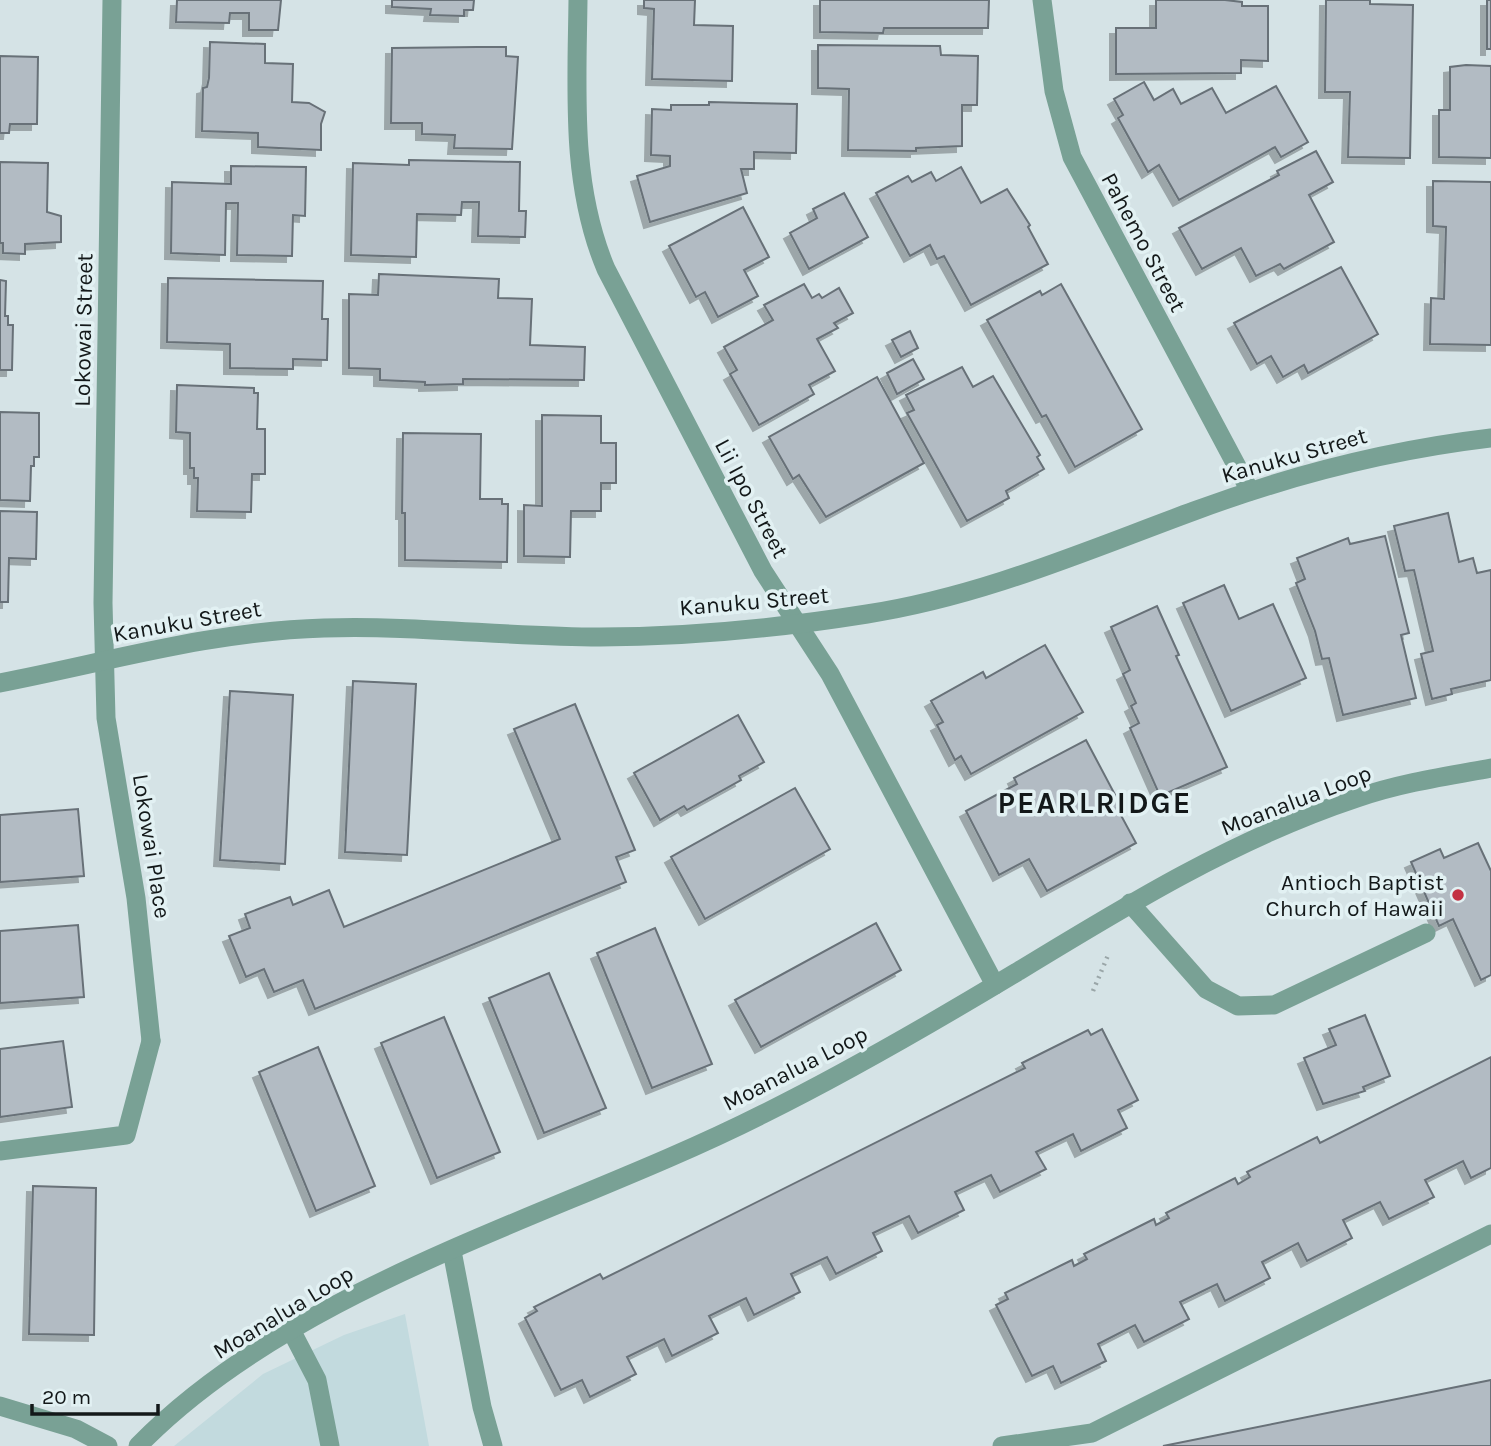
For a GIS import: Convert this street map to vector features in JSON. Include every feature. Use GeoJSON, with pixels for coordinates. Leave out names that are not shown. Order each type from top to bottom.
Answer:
{"type":"FeatureCollection","features":[{"type":"Feature","properties":{"kind":"street","name":"Lokowai Street"},"geometry":{"type":"LineString","coordinates":[[104,660],[112,0]]}},
{"type":"Feature","properties":{"kind":"street","name":"Lii Ipo Street"},"geometry":{"type":"LineString","coordinates":[[578,0],[579,150],[585,211],[593,238],[701,456],[763,571],[830,674],[995,985]]}},
{"type":"Feature","properties":{"kind":"street","name":"Pahemo Street"},"geometry":{"type":"LineString","coordinates":[[1042,0],[1054,91],[1072,157],[1250,491]]}},
{"type":"Feature","properties":{"kind":"street","name":"Kanuku Street"},"geometry":{"type":"LineString","coordinates":[[0,683],[210,638],[325,628],[602,638],[797,625],[920,605],[1052,567],[1250,491],[1368,457],[1491,438]]}},
{"type":"Feature","properties":{"kind":"street","name":"Lokowai Place"},"geometry":{"type":"LineString","coordinates":[[0,1151],[126,1135],[151,1041],[136,898],[106,718],[104,660]]}},
{"type":"Feature","properties":{"kind":"street","name":"Moanalua Loop"},"geometry":{"type":"LineString","coordinates":[[138,1446],[191,1398],[291,1330],[452,1251],[759,1117],[849,1070],[1130,903],[1213,859],[1357,797],[1491,768]]}},
{"type":"Feature","properties":{"kind":"street"},"geometry":{"type":"LineString","coordinates":[[1130,903],[1206,989],[1238,1006],[1274,1005],[1426,933]]}},
{"type":"Feature","properties":{"kind":"street"},"geometry":{"type":"LineString","coordinates":[[1002,1446],[1092,1433],[1491,1234]]}},
{"type":"Feature","properties":{"kind":"street"},"geometry":{"type":"LineString","coordinates":[[452,1251],[482,1407],[493,1446]]}},
{"type":"Feature","properties":{"kind":"street"},"geometry":{"type":"LineString","coordinates":[[291,1330],[317,1380],[330,1446]]}},
{"type":"Feature","properties":{"kind":"street"},"geometry":{"type":"LineString","coordinates":[[0,1406],[76,1429],[108,1446]]}},
{"type":"Feature","properties":{"kind":"shaded area"},"geometry":{"type":"Polygon","coordinates":[[[405,1314],[429,1446],[174,1446],[263,1374],[344,1335],[405,1314]]]}},
{"type":"Feature","properties":{"kind":"building"},"geometry":{"type":"Polygon","coordinates":[[[177,0],[281,0],[278,30],[249,30],[249,13],[230,13],[229,23],[176,22],[177,0]]]}},
{"type":"Feature","properties":{"kind":"building"},"geometry":{"type":"Polygon","coordinates":[[[392,0],[474,0],[473,10],[464,10],[464,16],[430,15],[431,9],[392,7],[392,0]]]}},
{"type":"Feature","properties":{"kind":"building"},"geometry":{"type":"Polygon","coordinates":[[[644,0],[695,0],[694,25],[733,26],[732,81],[652,79],[654,9],[644,8],[644,0]]]}},
{"type":"Feature","properties":{"kind":"building"},"geometry":{"type":"Polygon","coordinates":[[[820,0],[989,0],[988,28],[884,28],[883,33],[820,32],[820,0]]]}},
{"type":"Feature","properties":{"kind":"building"},"geometry":{"type":"Polygon","coordinates":[[[1156,0],[1225,0],[1242,2],[1242,6],[1268,6],[1268,61],[1241,60],[1241,73],[1116,74],[1116,28],[1156,28],[1156,0]]]}},
{"type":"Feature","properties":{"kind":"building"},"geometry":{"type":"Polygon","coordinates":[[[1326,0],[1370,0],[1370,4],[1413,5],[1410,158],[1348,157],[1350,92],[1325,92],[1326,0]]]}},
{"type":"Feature","properties":{"kind":"building"},"geometry":{"type":"Polygon","coordinates":[[[1487,0],[1491,0],[1491,49],[1487,49],[1487,0]]]}},
{"type":"Feature","properties":{"kind":"building"},"geometry":{"type":"Polygon","coordinates":[[[210,42],[265,44],[265,63],[293,64],[292,102],[309,103],[325,112],[321,124],[321,150],[258,147],[258,133],[202,131],[203,88],[207,87],[209,78],[210,42]]]}},
{"type":"Feature","properties":{"kind":"building"},"geometry":{"type":"Polygon","coordinates":[[[818,45],[940,46],[941,55],[978,56],[977,105],[962,105],[962,146],[916,148],[916,151],[848,150],[849,89],[818,88],[818,45]]]}},
{"type":"Feature","properties":{"kind":"building"},"geometry":{"type":"Polygon","coordinates":[[[506,47],[506,56],[518,57],[512,149],[454,148],[455,135],[422,134],[422,123],[391,123],[392,48],[506,47]]]}},
{"type":"Feature","properties":{"kind":"building"},"geometry":{"type":"Polygon","coordinates":[[[0,56],[38,57],[37,124],[10,124],[9,133],[0,133],[0,56]]]}},
{"type":"Feature","properties":{"kind":"building"},"geometry":{"type":"Polygon","coordinates":[[[1491,66],[1491,158],[1439,157],[1439,110],[1450,110],[1450,67],[1491,66]]]}},
{"type":"Feature","properties":{"kind":"building"},"geometry":{"type":"Polygon","coordinates":[[[1144,82],[1154,100],[1173,89],[1181,104],[1212,88],[1226,113],[1276,86],[1308,142],[1281,157],[1275,147],[1179,200],[1159,165],[1148,172],[1118,118],[1123,115],[1114,99],[1144,82]]]}},
{"type":"Feature","properties":{"kind":"building"},"geometry":{"type":"Polygon","coordinates":[[[709,102],[797,104],[796,153],[754,152],[754,169],[741,169],[747,193],[650,222],[637,176],[670,166],[670,156],[651,155],[652,109],[671,110],[671,105],[709,105],[709,102]]]}},
{"type":"Feature","properties":{"kind":"building"},"geometry":{"type":"Polygon","coordinates":[[[1316,151],[1333,182],[1309,195],[1334,242],[1284,269],[1280,264],[1256,276],[1241,248],[1202,269],[1179,228],[1279,175],[1277,171],[1316,151]]]}},
{"type":"Feature","properties":{"kind":"building"},"geometry":{"type":"Polygon","coordinates":[[[409,160],[520,162],[519,211],[526,211],[525,237],[478,236],[479,202],[462,202],[461,215],[417,214],[416,257],[351,255],[353,163],[409,165],[409,160]]]}},
{"type":"Feature","properties":{"kind":"building"},"geometry":{"type":"Polygon","coordinates":[[[0,162],[48,163],[47,212],[61,216],[61,242],[25,244],[25,254],[3,253],[3,243],[0,243],[0,162]]]}},
{"type":"Feature","properties":{"kind":"building"},"geometry":{"type":"Polygon","coordinates":[[[231,166],[306,167],[305,216],[293,215],[292,256],[237,255],[238,203],[226,203],[225,255],[171,253],[172,182],[231,184],[231,166]]]}},
{"type":"Feature","properties":{"kind":"building"},"geometry":{"type":"Polygon","coordinates":[[[961,167],[981,203],[1007,189],[1030,225],[1028,227],[1048,264],[971,305],[944,256],[937,259],[930,245],[910,256],[876,193],[908,176],[912,182],[931,172],[936,181],[961,167]]]}},
{"type":"Feature","properties":{"kind":"building"},"geometry":{"type":"Polygon","coordinates":[[[1433,181],[1491,182],[1491,345],[1430,344],[1431,298],[1444,299],[1446,227],[1433,226],[1433,181]]]}},
{"type":"Feature","properties":{"kind":"building"},"geometry":{"type":"Polygon","coordinates":[[[844,193],[868,237],[809,269],[790,233],[817,218],[813,209],[844,193]]]}},
{"type":"Feature","properties":{"kind":"building"},"geometry":{"type":"Polygon","coordinates":[[[743,207],[769,257],[744,270],[758,296],[718,317],[705,292],[696,297],[669,246],[743,207]]]}},
{"type":"Feature","properties":{"kind":"building"},"geometry":{"type":"Polygon","coordinates":[[[1341,267],[1378,334],[1308,373],[1304,365],[1283,377],[1271,356],[1257,364],[1234,323],[1341,267]]]}},
{"type":"Feature","properties":{"kind":"building"},"geometry":{"type":"Polygon","coordinates":[[[379,274],[499,279],[498,298],[532,299],[530,345],[585,347],[584,380],[463,379],[463,384],[425,385],[425,382],[380,380],[380,369],[349,368],[349,294],[378,295],[379,274]]]}},
{"type":"Feature","properties":{"kind":"building"},"geometry":{"type":"Polygon","coordinates":[[[168,278],[323,281],[322,319],[328,319],[327,360],[293,359],[293,369],[230,368],[230,344],[167,342],[168,278]]]}},
{"type":"Feature","properties":{"kind":"building"},"geometry":{"type":"Polygon","coordinates":[[[0,280],[6,281],[5,316],[8,316],[8,325],[13,325],[12,370],[0,370],[0,280]]]}},
{"type":"Feature","properties":{"kind":"building"},"geometry":{"type":"Polygon","coordinates":[[[804,284],[812,298],[819,294],[822,298],[839,288],[853,313],[834,323],[838,328],[817,339],[835,371],[809,385],[814,394],[759,425],[730,374],[737,370],[724,347],[773,320],[764,305],[804,284]]]}},
{"type":"Feature","properties":{"kind":"building"},"geometry":{"type":"Polygon","coordinates":[[[1061,284],[1142,429],[1075,467],[1046,415],[1042,417],[987,320],[1040,291],[1042,295],[1061,284]]]}},
{"type":"Feature","properties":{"kind":"building"},"geometry":{"type":"Polygon","coordinates":[[[910,331],[918,348],[901,357],[892,340],[910,331]]]}},
{"type":"Feature","properties":{"kind":"building"},"geometry":{"type":"Polygon","coordinates":[[[913,359],[924,379],[897,394],[887,373],[913,359]]]}},
{"type":"Feature","properties":{"kind":"building"},"geometry":{"type":"Polygon","coordinates":[[[962,367],[973,387],[993,376],[1040,455],[1037,457],[1044,469],[1006,491],[1009,498],[967,521],[907,413],[914,410],[906,395],[962,367]]]}},
{"type":"Feature","properties":{"kind":"building"},"geometry":{"type":"Polygon","coordinates":[[[877,377],[924,463],[826,517],[799,475],[793,479],[769,437],[877,377]]]}},
{"type":"Feature","properties":{"kind":"building"},"geometry":{"type":"Polygon","coordinates":[[[177,385],[254,388],[254,393],[258,393],[257,429],[265,429],[265,474],[252,474],[251,512],[197,511],[198,478],[194,478],[194,468],[190,468],[190,433],[176,432],[177,385]]]}},
{"type":"Feature","properties":{"kind":"building"},"geometry":{"type":"Polygon","coordinates":[[[0,412],[39,413],[39,457],[34,457],[34,466],[31,466],[30,501],[0,500],[0,412]]]}},
{"type":"Feature","properties":{"kind":"building"},"geometry":{"type":"Polygon","coordinates":[[[542,415],[601,416],[601,443],[616,443],[616,483],[601,483],[601,511],[571,511],[570,557],[524,556],[524,505],[542,506],[542,415]]]}},
{"type":"Feature","properties":{"kind":"building"},"geometry":{"type":"Polygon","coordinates":[[[403,433],[481,434],[480,499],[502,499],[502,504],[508,504],[507,562],[405,560],[405,513],[402,513],[403,433]]]}},
{"type":"Feature","properties":{"kind":"building"},"geometry":{"type":"Polygon","coordinates":[[[0,511],[37,512],[36,559],[9,558],[8,602],[0,602],[0,511]]]}},
{"type":"Feature","properties":{"kind":"building"},"geometry":{"type":"Polygon","coordinates":[[[1448,513],[1459,562],[1473,558],[1477,573],[1491,570],[1491,680],[1451,689],[1452,694],[1432,699],[1421,654],[1433,651],[1414,570],[1405,571],[1394,526],[1448,513]]]}},
{"type":"Feature","properties":{"kind":"building"},"geometry":{"type":"Polygon","coordinates":[[[1385,536],[1409,633],[1401,635],[1416,698],[1343,715],[1329,658],[1322,659],[1315,631],[1296,583],[1305,579],[1297,558],[1348,538],[1350,544],[1385,536]]]}},
{"type":"Feature","properties":{"kind":"building"},"geometry":{"type":"Polygon","coordinates":[[[1224,585],[1239,619],[1273,604],[1306,678],[1231,711],[1183,603],[1224,585]]]}},
{"type":"Feature","properties":{"kind":"building"},"geometry":{"type":"Polygon","coordinates":[[[1157,606],[1179,655],[1176,656],[1227,767],[1160,796],[1130,728],[1139,723],[1131,706],[1136,703],[1123,674],[1130,670],[1111,627],[1157,606]]]}},
{"type":"Feature","properties":{"kind":"building"},"geometry":{"type":"Polygon","coordinates":[[[1045,645],[1083,712],[971,774],[961,756],[955,760],[937,725],[943,722],[931,701],[983,672],[986,678],[1045,645]]]}},
{"type":"Feature","properties":{"kind":"building"},"geometry":{"type":"Polygon","coordinates":[[[353,681],[416,684],[407,855],[345,852],[353,681]]]}},
{"type":"Feature","properties":{"kind":"building"},"geometry":{"type":"Polygon","coordinates":[[[230,691],[293,695],[285,864],[220,860],[230,691]]]}},
{"type":"Feature","properties":{"kind":"building"},"geometry":{"type":"Polygon","coordinates":[[[575,704],[635,850],[616,857],[626,882],[315,1009],[303,980],[274,992],[264,969],[246,977],[229,936],[250,928],[245,914],[290,897],[293,905],[329,890],[344,927],[560,839],[514,729],[575,704]]]}},
{"type":"Feature","properties":{"kind":"building"},"geometry":{"type":"Polygon","coordinates":[[[738,715],[764,762],[739,776],[741,780],[687,810],[684,806],[660,820],[634,773],[738,715]]]}},
{"type":"Feature","properties":{"kind":"building"},"geometry":{"type":"Polygon","coordinates":[[[1086,740],[1121,806],[1117,808],[1136,843],[1047,891],[1029,859],[999,875],[966,811],[1017,784],[1014,778],[1086,740]]]}},
{"type":"Feature","properties":{"kind":"building"},"geometry":{"type":"Polygon","coordinates":[[[795,788],[830,849],[705,919],[671,857],[795,788]]]}},
{"type":"Feature","properties":{"kind":"building"},"geometry":{"type":"Polygon","coordinates":[[[78,809],[84,876],[0,882],[0,815],[78,809]]]}},
{"type":"Feature","properties":{"kind":"building","name":"Antioch Baptist Church of Hawaii"},"geometry":{"type":"Polygon","coordinates":[[[1478,843],[1491,871],[1491,975],[1481,980],[1453,919],[1439,926],[1411,862],[1440,849],[1444,858],[1478,843]]]}},
{"type":"Feature","properties":{"kind":"building"},"geometry":{"type":"Polygon","coordinates":[[[876,923],[901,970],[761,1047],[735,1000],[876,923]]]}},
{"type":"Feature","properties":{"kind":"building"},"geometry":{"type":"Polygon","coordinates":[[[78,925],[84,997],[0,1003],[0,931],[78,925]]]}},
{"type":"Feature","properties":{"kind":"building"},"geometry":{"type":"Polygon","coordinates":[[[655,928],[712,1064],[652,1088],[597,953],[655,928]]]}},
{"type":"Feature","properties":{"kind":"building"},"geometry":{"type":"Polygon","coordinates":[[[549,973],[606,1108],[544,1133],[489,998],[549,973]]]}},
{"type":"Feature","properties":{"kind":"building"},"geometry":{"type":"Polygon","coordinates":[[[1365,1015],[1390,1076],[1363,1087],[1365,1091],[1323,1104],[1304,1058],[1336,1045],[1329,1029],[1365,1015]]]}},
{"type":"Feature","properties":{"kind":"building"},"geometry":{"type":"Polygon","coordinates":[[[444,1017],[500,1152],[437,1178],[381,1043],[444,1017]]]}},
{"type":"Feature","properties":{"kind":"building"},"geometry":{"type":"Polygon","coordinates":[[[1102,1029],[1138,1100],[1118,1110],[1127,1128],[1081,1151],[1073,1134],[1036,1152],[1046,1169],[1000,1192],[991,1175],[955,1192],[964,1210],[918,1233],[909,1216],[873,1233],[882,1251],[836,1274],[827,1257],[791,1274],[800,1292],[754,1315],[746,1298],[709,1316],[718,1333],[672,1356],[664,1339],[627,1357],[636,1374],[590,1397],[582,1380],[561,1390],[525,1318],[537,1311],[534,1307],[600,1274],[603,1279],[1025,1068],[1022,1063],[1088,1030],[1091,1035],[1102,1029]]]}},
{"type":"Feature","properties":{"kind":"building"},"geometry":{"type":"Polygon","coordinates":[[[63,1041],[72,1107],[0,1117],[0,1049],[63,1041]]]}},
{"type":"Feature","properties":{"kind":"building"},"geometry":{"type":"Polygon","coordinates":[[[318,1047],[375,1186],[316,1211],[259,1072],[318,1047]]]}},
{"type":"Feature","properties":{"kind":"building"},"geometry":{"type":"Polygon","coordinates":[[[1491,1057],[1491,1168],[1471,1178],[1463,1161],[1425,1180],[1434,1197],[1389,1219],[1380,1202],[1343,1220],[1352,1238],[1307,1261],[1298,1243],[1262,1262],[1270,1278],[1225,1301],[1217,1284],[1180,1302],[1189,1319],[1144,1342],[1135,1325],[1098,1344],[1106,1361],[1061,1383],[1053,1366],[1032,1376],[996,1305],[1008,1299],[1005,1293],[1072,1260],[1074,1266],[1087,1259],[1084,1254],[1154,1219],[1156,1225],[1169,1218],[1166,1213],[1235,1178],[1238,1184],[1250,1177],[1247,1172],[1317,1137],[1320,1143],[1491,1057]]]}},
{"type":"Feature","properties":{"kind":"building"},"geometry":{"type":"Polygon","coordinates":[[[33,1186],[96,1188],[94,1335],[29,1334],[33,1186]]]}},
{"type":"Feature","properties":{"kind":"building"},"geometry":{"type":"Polygon","coordinates":[[[1491,1380],[1491,1446],[1163,1446],[1491,1380]]]}},
{"type":"Feature","properties":{"kind":"place","name":"Antioch Baptist Church of Hawaii"},"geometry":{"type":"Point","coordinates":[1458,895]}},
{"type":"Feature","properties":{"kind":"district","name":"PEARLRIDGE"},"geometry":{"type":"Point","coordinates":[1095,803]}}]}
